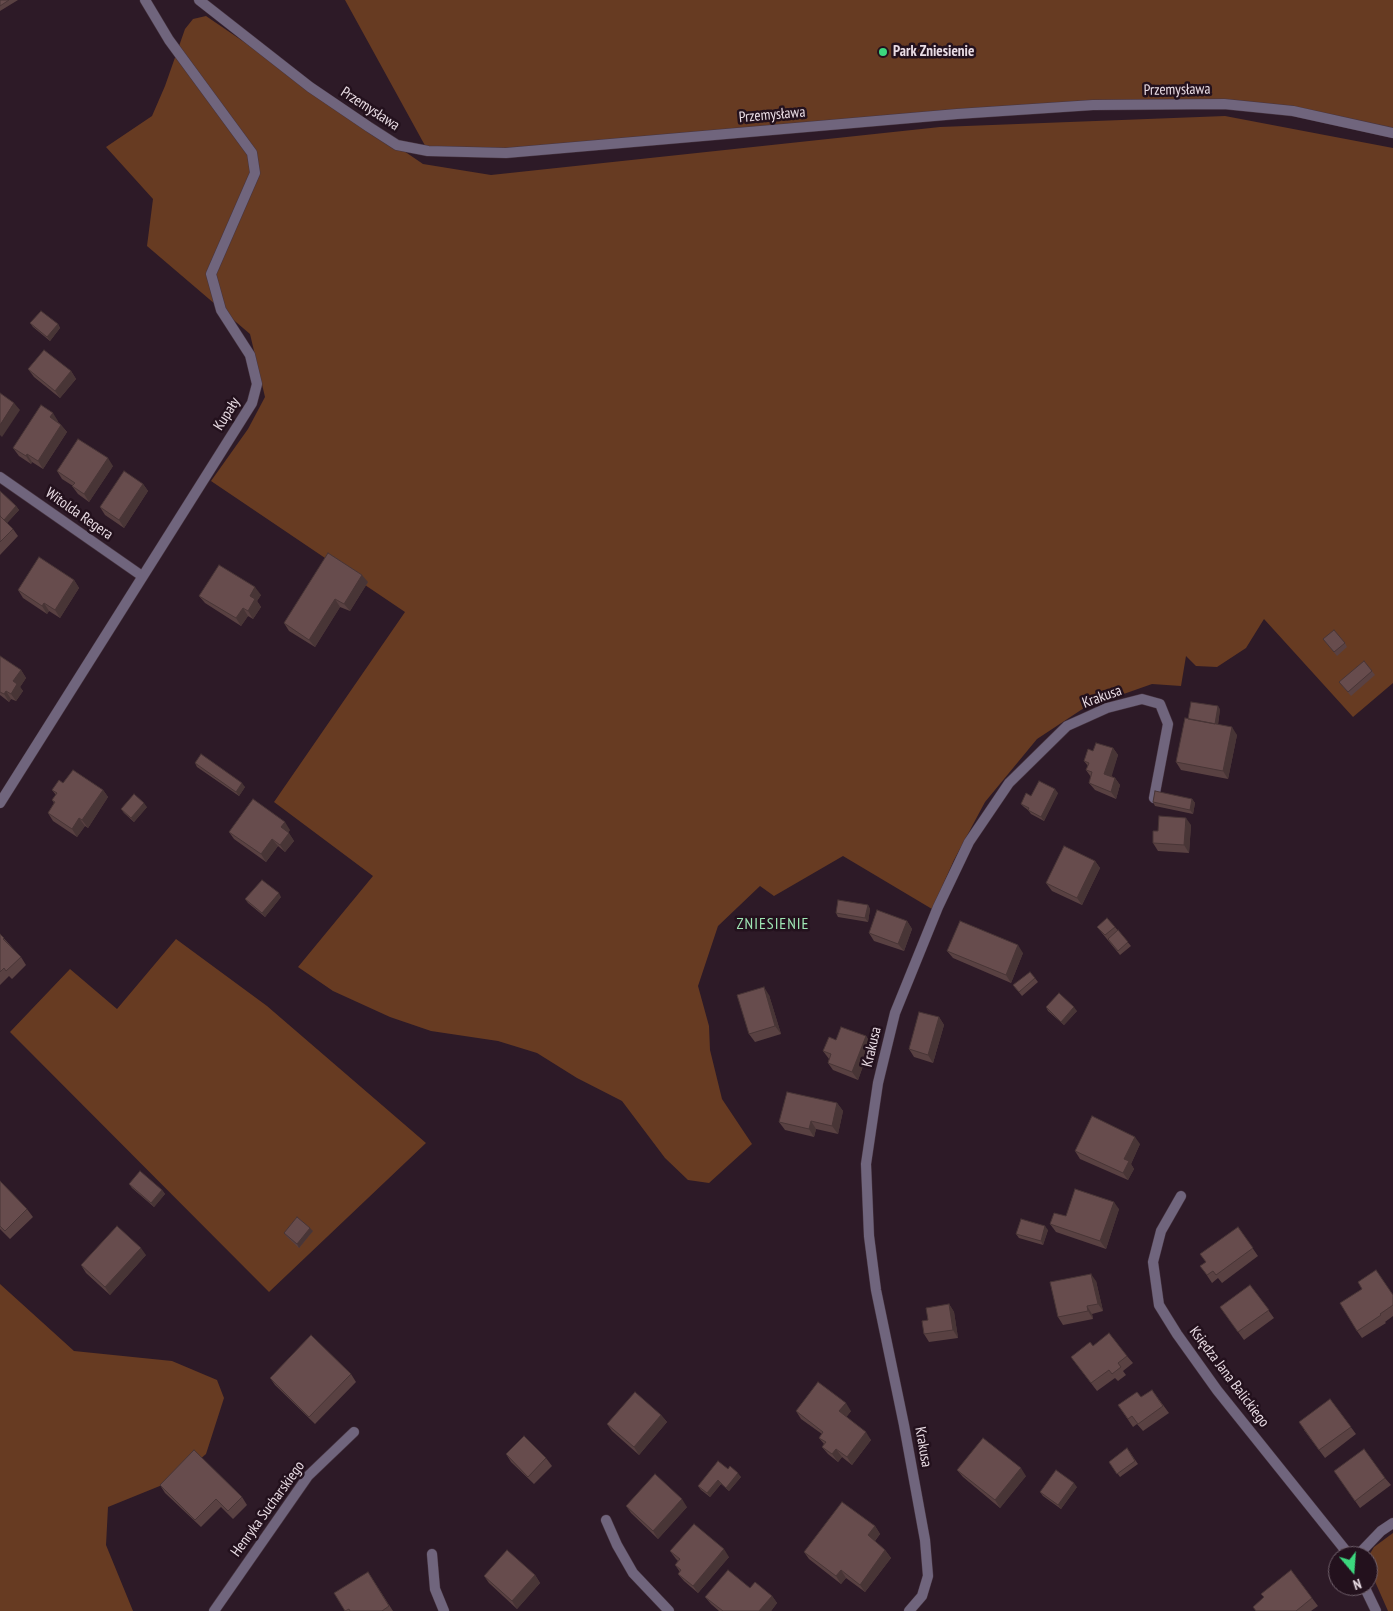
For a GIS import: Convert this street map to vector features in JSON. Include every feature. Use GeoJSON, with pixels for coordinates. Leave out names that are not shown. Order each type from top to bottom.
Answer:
{"type":"FeatureCollection","features":[{"type":"Feature","properties":{"kind":"street","name":"Kupały"},"geometry":{"type":"LineString","coordinates":[[0,803],[252,403],[257,384],[250,355],[221,310],[211,274],[255,173],[252,153],[169,40],[145,0]]}},
{"type":"Feature","properties":{"kind":"street","name":"Przemysława"},"geometry":{"type":"LineString","coordinates":[[199,0],[310,87],[369,128],[398,145],[428,151],[506,153],[957,114],[1093,106],[1224,104],[1294,111],[1393,133]]}},
{"type":"Feature","properties":{"kind":"street","name":"Witolda Regera"},"geometry":{"type":"LineString","coordinates":[[0,477],[142,576]]}},
{"type":"Feature","properties":{"kind":"street","name":"Krakusa"},"geometry":{"type":"LineString","coordinates":[[909,1611],[922,1596],[928,1576],[925,1540],[904,1425],[876,1290],[869,1236],[866,1164],[878,1083],[895,1013],[938,907],[969,842],[1009,783],[1067,726],[1107,708],[1142,699],[1160,704],[1168,724],[1154,798]]}},
{"type":"Feature","properties":{"kind":"street","name":"Księdza Jana Balickiego"},"geometry":{"type":"LineString","coordinates":[[1181,1196],[1161,1231],[1153,1262],[1159,1305],[1217,1390],[1342,1546]]}},
{"type":"Feature","properties":{"kind":"street","name":"Henryka Sucharskiego"},"geometry":{"type":"LineString","coordinates":[[214,1611],[308,1476],[354,1432]]}},
{"type":"Feature","properties":{"kind":"street"},"geometry":{"type":"LineString","coordinates":[[606,1520],[617,1545],[633,1573],[669,1611]]}},
{"type":"Feature","properties":{"kind":"street"},"geometry":{"type":"LineString","coordinates":[[1367,1546],[1393,1523]]}},
{"type":"Feature","properties":{"kind":"street"},"geometry":{"type":"LineString","coordinates":[[432,1554],[435,1589],[444,1611]]}},
{"type":"Feature","properties":{"kind":"street"},"geometry":{"type":"LineString","coordinates":[[1369,1596],[1376,1611]]}},
{"type":"Feature","properties":{"kind":"shaded area","name":"Park Zniesienie"},"geometry":{"type":"Polygon","coordinates":[[[345,0],[1393,0],[1393,133],[1224,104],[1093,105],[506,153],[428,151],[345,0]]]}},
{"type":"Feature","properties":{"kind":"shaded area"},"geometry":{"type":"Polygon","coordinates":[[[206,16],[423,164],[491,175],[940,127],[1225,116],[1393,148],[1393,683],[1353,717],[1264,619],[1246,648],[1217,667],[1196,666],[1186,656],[1181,686],[1152,684],[1084,708],[1037,739],[985,802],[954,860],[932,909],[843,856],[774,896],[760,886],[718,926],[698,986],[709,1026],[710,1050],[722,1099],[752,1144],[709,1183],[688,1180],[665,1158],[622,1101],[577,1078],[537,1053],[498,1041],[431,1031],[390,1017],[333,991],[298,967],[373,876],[274,802],[405,612],[211,481],[248,429],[265,397],[250,334],[147,246],[153,199],[106,147],[152,116],[165,86],[185,29],[193,19],[206,16]]]}},
{"type":"Feature","properties":{"kind":"shaded area"},"geometry":{"type":"Polygon","coordinates":[[[176,939],[267,1006],[426,1143],[269,1292],[10,1032],[70,969],[117,1009],[176,939]]]}},
{"type":"Feature","properties":{"kind":"shaded area"},"geometry":{"type":"Polygon","coordinates":[[[0,1284],[74,1351],[172,1361],[217,1380],[224,1398],[206,1454],[177,1479],[108,1507],[106,1545],[133,1611],[0,1611],[0,1284]]]}},
{"type":"Feature","properties":{"kind":"shaded area"},"geometry":{"type":"Polygon","coordinates":[[[1393,1533],[1393,1611],[1388,1611],[1378,1588],[1378,1546],[1375,1546],[1393,1533]]]}},
{"type":"Feature","properties":{"kind":"building"},"geometry":{"type":"Polygon","coordinates":[[[0,0],[9,0],[0,6],[0,0]]]}},
{"type":"Feature","properties":{"kind":"building"},"geometry":{"type":"Polygon","coordinates":[[[41,311],[58,324],[47,337],[30,323],[41,311]]]}},
{"type":"Feature","properties":{"kind":"building"},"geometry":{"type":"Polygon","coordinates":[[[44,350],[71,371],[55,391],[28,369],[44,350]]]}},
{"type":"Feature","properties":{"kind":"building"},"geometry":{"type":"Polygon","coordinates":[[[0,393],[14,403],[0,425],[0,393]]]}},
{"type":"Feature","properties":{"kind":"building"},"geometry":{"type":"Polygon","coordinates":[[[41,405],[53,413],[50,417],[61,425],[38,461],[13,448],[41,405]]]}},
{"type":"Feature","properties":{"kind":"building"},"geometry":{"type":"Polygon","coordinates":[[[78,439],[108,458],[84,494],[72,486],[75,483],[57,471],[78,439]]]}},
{"type":"Feature","properties":{"kind":"building"},"geometry":{"type":"Polygon","coordinates":[[[124,471],[143,484],[119,520],[100,507],[124,471]]]}},
{"type":"Feature","properties":{"kind":"building"},"geometry":{"type":"Polygon","coordinates":[[[0,491],[16,506],[4,520],[0,516],[0,491]]]}},
{"type":"Feature","properties":{"kind":"building"},"geometry":{"type":"Polygon","coordinates":[[[0,516],[13,529],[0,542],[0,516]]]}},
{"type":"Feature","properties":{"kind":"building"},"geometry":{"type":"Polygon","coordinates":[[[328,553],[362,575],[344,604],[335,599],[309,640],[284,623],[328,553]]]}},
{"type":"Feature","properties":{"kind":"building"},"geometry":{"type":"Polygon","coordinates":[[[39,557],[74,580],[55,610],[44,603],[42,606],[18,590],[39,557]]]}},
{"type":"Feature","properties":{"kind":"building"},"geometry":{"type":"Polygon","coordinates":[[[219,565],[255,587],[250,596],[255,599],[248,611],[243,608],[236,618],[199,596],[219,565]]]}},
{"type":"Feature","properties":{"kind":"building"},"geometry":{"type":"Polygon","coordinates":[[[1334,630],[1345,643],[1334,652],[1323,639],[1334,630]]]}},
{"type":"Feature","properties":{"kind":"building"},"geometry":{"type":"Polygon","coordinates":[[[0,656],[21,670],[13,681],[17,684],[11,694],[6,691],[4,694],[0,692],[0,656]]]}},
{"type":"Feature","properties":{"kind":"building"},"geometry":{"type":"Polygon","coordinates":[[[1364,661],[1372,671],[1348,692],[1339,682],[1364,661]]]}},
{"type":"Feature","properties":{"kind":"building"},"geometry":{"type":"Polygon","coordinates":[[[1191,702],[1218,706],[1215,724],[1188,719],[1191,702]]]}},
{"type":"Feature","properties":{"kind":"building"},"geometry":{"type":"Polygon","coordinates":[[[1185,718],[1232,727],[1223,771],[1176,762],[1185,718]]]}},
{"type":"Feature","properties":{"kind":"building"},"geometry":{"type":"Polygon","coordinates":[[[1096,743],[1113,748],[1104,774],[1115,778],[1111,792],[1089,783],[1092,772],[1086,770],[1089,763],[1084,761],[1088,749],[1093,751],[1096,743]]]}},
{"type":"Feature","properties":{"kind":"building"},"geometry":{"type":"Polygon","coordinates":[[[201,754],[242,783],[236,792],[195,763],[201,754]]]}},
{"type":"Feature","properties":{"kind":"building"},"geometry":{"type":"Polygon","coordinates":[[[73,770],[103,790],[82,820],[79,818],[72,829],[48,813],[55,802],[52,800],[57,793],[52,790],[59,780],[63,783],[73,770]]]}},
{"type":"Feature","properties":{"kind":"building"},"geometry":{"type":"Polygon","coordinates":[[[1039,781],[1055,789],[1041,817],[1021,804],[1026,793],[1031,796],[1039,781]]]}},
{"type":"Feature","properties":{"kind":"building"},"geometry":{"type":"Polygon","coordinates":[[[1155,791],[1192,799],[1190,810],[1153,802],[1155,791]]]}},
{"type":"Feature","properties":{"kind":"building"},"geometry":{"type":"Polygon","coordinates":[[[134,794],[144,803],[131,818],[121,809],[134,794]]]}},
{"type":"Feature","properties":{"kind":"building"},"geometry":{"type":"Polygon","coordinates":[[[253,799],[285,822],[281,827],[289,833],[280,845],[272,839],[261,854],[229,832],[253,799]]]}},
{"type":"Feature","properties":{"kind":"building"},"geometry":{"type":"Polygon","coordinates":[[[1159,816],[1186,818],[1184,845],[1153,843],[1153,831],[1158,831],[1159,816]]]}},
{"type":"Feature","properties":{"kind":"building"},"geometry":{"type":"Polygon","coordinates":[[[1064,846],[1095,861],[1077,898],[1046,883],[1064,846]]]}},
{"type":"Feature","properties":{"kind":"building"},"geometry":{"type":"Polygon","coordinates":[[[262,880],[279,893],[262,913],[245,899],[262,880]]]}},
{"type":"Feature","properties":{"kind":"building"},"geometry":{"type":"Polygon","coordinates":[[[838,900],[868,905],[865,918],[836,913],[838,900]]]}},
{"type":"Feature","properties":{"kind":"building"},"geometry":{"type":"Polygon","coordinates":[[[877,910],[907,921],[898,944],[869,933],[877,910]]]}},
{"type":"Feature","properties":{"kind":"building"},"geometry":{"type":"Polygon","coordinates":[[[1107,918],[1115,927],[1105,935],[1097,927],[1107,918]]]}},
{"type":"Feature","properties":{"kind":"building"},"geometry":{"type":"Polygon","coordinates":[[[960,921],[1018,945],[1006,975],[947,951],[960,921]]]}},
{"type":"Feature","properties":{"kind":"building"},"geometry":{"type":"Polygon","coordinates":[[[1118,930],[1128,942],[1118,951],[1108,939],[1118,930]]]}},
{"type":"Feature","properties":{"kind":"building"},"geometry":{"type":"Polygon","coordinates":[[[0,934],[21,957],[6,971],[4,968],[0,972],[0,934]]]}},
{"type":"Feature","properties":{"kind":"building"},"geometry":{"type":"Polygon","coordinates":[[[1030,972],[1035,978],[1019,992],[1013,985],[1030,972]]]}},
{"type":"Feature","properties":{"kind":"building"},"geometry":{"type":"Polygon","coordinates":[[[764,987],[775,1026],[749,1034],[737,995],[764,987]]]}},
{"type":"Feature","properties":{"kind":"building"},"geometry":{"type":"Polygon","coordinates":[[[1059,993],[1074,1007],[1061,1022],[1046,1007],[1059,993]]]}},
{"type":"Feature","properties":{"kind":"building"},"geometry":{"type":"Polygon","coordinates":[[[919,1012],[939,1017],[928,1055],[909,1049],[919,1012]]]}},
{"type":"Feature","properties":{"kind":"building"},"geometry":{"type":"Polygon","coordinates":[[[841,1027],[866,1036],[852,1072],[828,1063],[831,1054],[823,1051],[829,1037],[836,1040],[841,1027]]]}},
{"type":"Feature","properties":{"kind":"building"},"geometry":{"type":"Polygon","coordinates":[[[787,1092],[837,1103],[832,1126],[811,1121],[809,1129],[779,1122],[787,1092]]]}},
{"type":"Feature","properties":{"kind":"building"},"geometry":{"type":"Polygon","coordinates":[[[1092,1116],[1135,1137],[1124,1159],[1129,1161],[1123,1173],[1075,1151],[1092,1116]]]}},
{"type":"Feature","properties":{"kind":"building"},"geometry":{"type":"Polygon","coordinates":[[[140,1171],[162,1190],[151,1203],[129,1184],[140,1171]]]}},
{"type":"Feature","properties":{"kind":"building"},"geometry":{"type":"Polygon","coordinates":[[[0,1181],[27,1209],[5,1231],[0,1226],[0,1181]]]}},
{"type":"Feature","properties":{"kind":"building"},"geometry":{"type":"Polygon","coordinates":[[[1075,1189],[1114,1202],[1100,1241],[1050,1224],[1054,1213],[1066,1216],[1075,1189]]]}},
{"type":"Feature","properties":{"kind":"building"},"geometry":{"type":"Polygon","coordinates":[[[297,1217],[310,1228],[297,1244],[284,1233],[297,1217]]]}},
{"type":"Feature","properties":{"kind":"building"},"geometry":{"type":"Polygon","coordinates":[[[1021,1219],[1045,1226],[1041,1241],[1016,1234],[1021,1219]]]}},
{"type":"Feature","properties":{"kind":"building"},"geometry":{"type":"Polygon","coordinates":[[[117,1226],[141,1248],[105,1287],[81,1265],[117,1226]]]}},
{"type":"Feature","properties":{"kind":"building"},"geometry":{"type":"Polygon","coordinates":[[[1238,1227],[1253,1248],[1216,1275],[1213,1271],[1207,1275],[1200,1266],[1206,1262],[1200,1254],[1238,1227]]]}},
{"type":"Feature","properties":{"kind":"building"},"geometry":{"type":"Polygon","coordinates":[[[1376,1270],[1393,1295],[1393,1305],[1357,1331],[1340,1303],[1362,1289],[1358,1282],[1376,1270]]]}},
{"type":"Feature","properties":{"kind":"building"},"geometry":{"type":"Polygon","coordinates":[[[1091,1274],[1098,1304],[1087,1306],[1088,1311],[1058,1317],[1050,1282],[1091,1274]]]}},
{"type":"Feature","properties":{"kind":"building"},"geometry":{"type":"Polygon","coordinates":[[[1250,1285],[1269,1310],[1238,1332],[1220,1307],[1250,1285]]]}},
{"type":"Feature","properties":{"kind":"building"},"geometry":{"type":"Polygon","coordinates":[[[949,1304],[953,1330],[924,1334],[922,1321],[928,1320],[926,1308],[949,1304]]]}},
{"type":"Feature","properties":{"kind":"building"},"geometry":{"type":"Polygon","coordinates":[[[1109,1333],[1127,1356],[1118,1363],[1121,1367],[1112,1374],[1109,1370],[1091,1383],[1071,1357],[1090,1342],[1093,1346],[1109,1333]]]}},
{"type":"Feature","properties":{"kind":"building"},"geometry":{"type":"Polygon","coordinates":[[[311,1335],[351,1374],[309,1417],[270,1378],[311,1335]]]}},
{"type":"Feature","properties":{"kind":"building"},"geometry":{"type":"Polygon","coordinates":[[[818,1382],[846,1403],[839,1411],[866,1432],[847,1457],[836,1449],[832,1454],[822,1447],[826,1442],[819,1438],[823,1432],[796,1411],[818,1382]]]}},
{"type":"Feature","properties":{"kind":"building"},"geometry":{"type":"Polygon","coordinates":[[[1152,1390],[1163,1406],[1138,1424],[1132,1416],[1128,1419],[1118,1405],[1137,1392],[1141,1397],[1152,1390]]]}},
{"type":"Feature","properties":{"kind":"building"},"geometry":{"type":"Polygon","coordinates":[[[635,1392],[661,1415],[634,1447],[607,1424],[635,1392]]]}},
{"type":"Feature","properties":{"kind":"building"},"geometry":{"type":"Polygon","coordinates":[[[1330,1399],[1351,1427],[1319,1450],[1299,1422],[1330,1399]]]}},
{"type":"Feature","properties":{"kind":"building"},"geometry":{"type":"Polygon","coordinates":[[[524,1436],[546,1458],[528,1477],[506,1454],[524,1436]]]}},
{"type":"Feature","properties":{"kind":"building"},"geometry":{"type":"Polygon","coordinates":[[[983,1438],[1021,1468],[995,1500],[957,1470],[983,1438]]]}},
{"type":"Feature","properties":{"kind":"building"},"geometry":{"type":"Polygon","coordinates":[[[1127,1448],[1135,1461],[1117,1474],[1109,1462],[1127,1448]]]}},
{"type":"Feature","properties":{"kind":"building"},"geometry":{"type":"Polygon","coordinates":[[[1364,1449],[1385,1478],[1355,1501],[1334,1471],[1364,1449]]]}},
{"type":"Feature","properties":{"kind":"building"},"geometry":{"type":"Polygon","coordinates":[[[194,1450],[242,1497],[228,1511],[216,1499],[195,1520],[160,1485],[194,1450]]]}},
{"type":"Feature","properties":{"kind":"building"},"geometry":{"type":"Polygon","coordinates":[[[718,1461],[728,1469],[730,1466],[738,1473],[726,1488],[718,1480],[707,1493],[698,1486],[718,1461]]]}},
{"type":"Feature","properties":{"kind":"building"},"geometry":{"type":"Polygon","coordinates":[[[1056,1470],[1074,1483],[1058,1505],[1040,1492],[1056,1470]]]}},
{"type":"Feature","properties":{"kind":"building"},"geometry":{"type":"Polygon","coordinates":[[[655,1474],[682,1499],[653,1531],[626,1506],[655,1474]]]}},
{"type":"Feature","properties":{"kind":"building"},"geometry":{"type":"Polygon","coordinates":[[[842,1502],[875,1526],[868,1535],[885,1550],[860,1585],[841,1570],[836,1576],[804,1552],[842,1502]]]}},
{"type":"Feature","properties":{"kind":"building"},"geometry":{"type":"Polygon","coordinates":[[[694,1524],[724,1549],[693,1586],[678,1574],[681,1570],[675,1565],[680,1559],[670,1551],[694,1524]]]}},
{"type":"Feature","properties":{"kind":"building"},"geometry":{"type":"Polygon","coordinates":[[[507,1550],[535,1575],[512,1601],[484,1576],[507,1550]]]}},
{"type":"Feature","properties":{"kind":"building"},"geometry":{"type":"Polygon","coordinates":[[[728,1570],[750,1588],[755,1582],[772,1596],[759,1611],[723,1611],[705,1597],[728,1570]]]}},
{"type":"Feature","properties":{"kind":"building"},"geometry":{"type":"Polygon","coordinates":[[[1291,1570],[1312,1598],[1296,1611],[1256,1611],[1253,1607],[1264,1597],[1261,1594],[1291,1570]]]}},
{"type":"Feature","properties":{"kind":"building"},"geometry":{"type":"Polygon","coordinates":[[[368,1572],[389,1606],[382,1611],[350,1611],[349,1609],[345,1611],[334,1593],[368,1572]]]}},
{"type":"Feature","properties":{"kind":"place","name":"Park Zniesienie"},"geometry":{"type":"Point","coordinates":[883,52]}},
{"type":"Feature","properties":{"kind":"district","name":"ZNIESIENIE"},"geometry":{"type":"Point","coordinates":[773,924]}}]}
